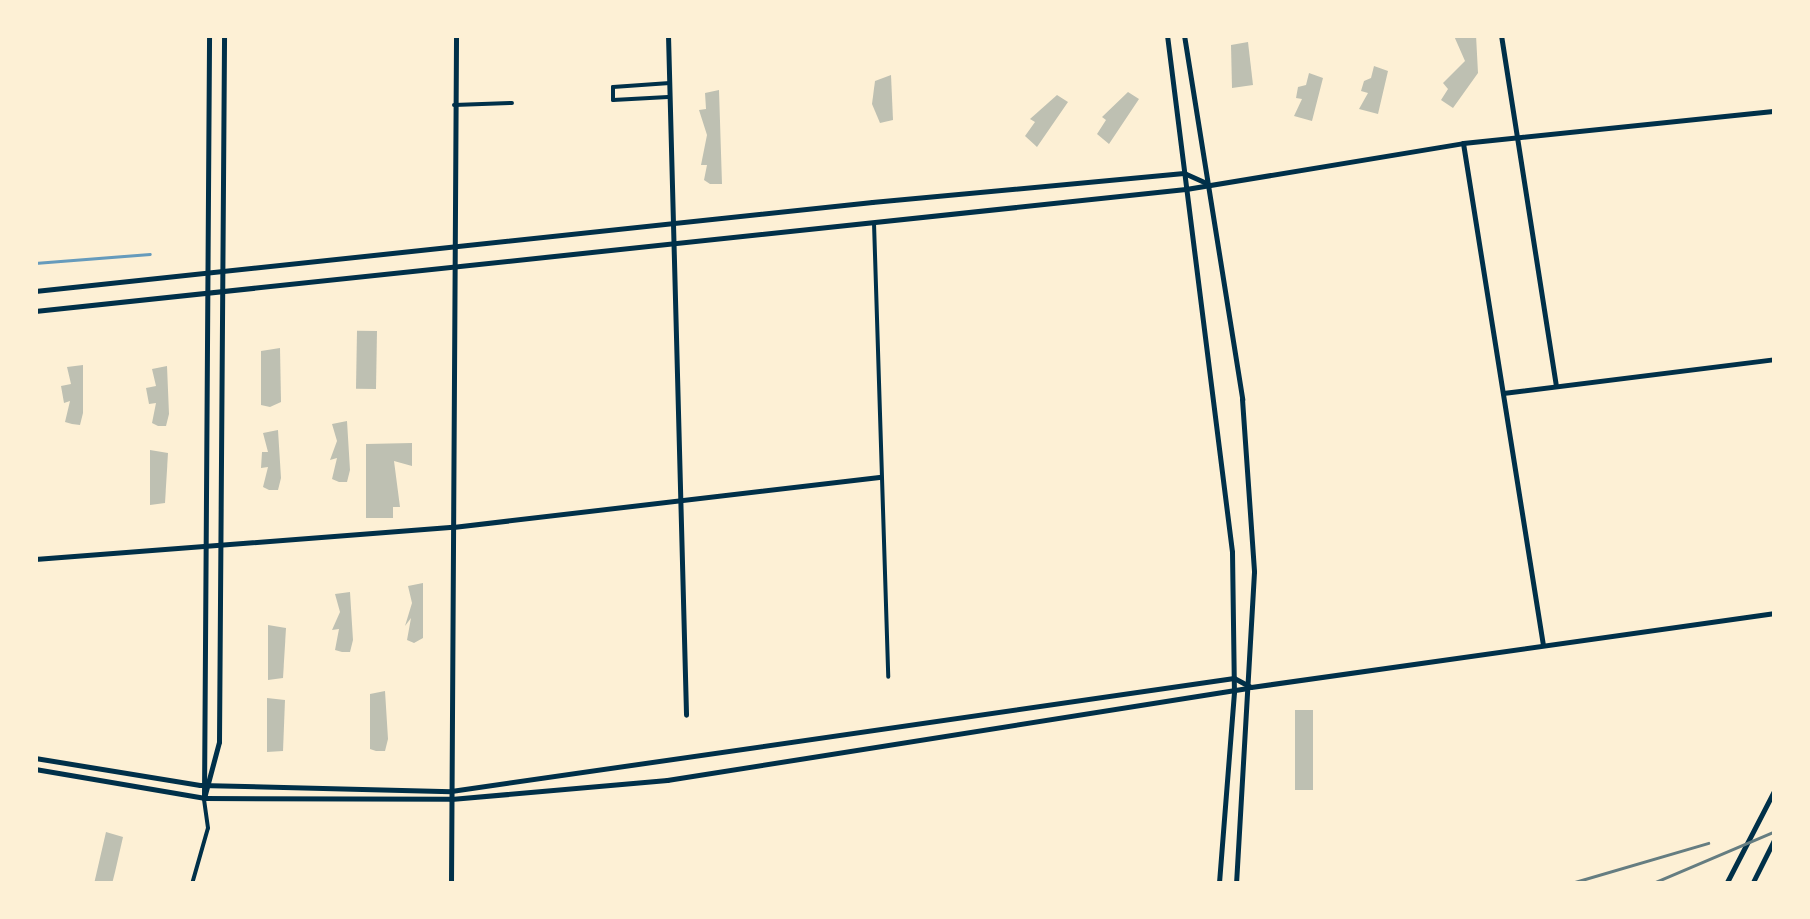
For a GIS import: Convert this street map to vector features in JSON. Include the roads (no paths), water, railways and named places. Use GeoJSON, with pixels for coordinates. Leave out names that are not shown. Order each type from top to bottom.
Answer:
{"type":"FeatureCollection","features":[{"type":"Feature","properties":{"kind":"street"},"geometry":{"type":"LineString","coordinates":[[192,884],[208,828],[200,785],[207,550],[209,35]]}},
{"type":"Feature","properties":{"kind":"street"},"geometry":{"type":"LineString","coordinates":[[204,798],[212,786],[219,742],[224,35]]}},
{"type":"Feature","properties":{"kind":"street"},"geometry":{"type":"LineString","coordinates":[[450,884],[454,269],[450,249],[456,35]]}},
{"type":"Feature","properties":{"kind":"street"},"geometry":{"type":"LineString","coordinates":[[668,35],[686,715]]}},
{"type":"Feature","properties":{"kind":"street"},"geometry":{"type":"LineString","coordinates":[[1167,35],[1221,433],[1234,692],[1219,884]]}},
{"type":"Feature","properties":{"kind":"street"},"geometry":{"type":"LineString","coordinates":[[1184,35],[1204,182],[1242,400],[1254,572],[1251,687],[1236,884]]}},
{"type":"Feature","properties":{"kind":"street"},"geometry":{"type":"LineString","coordinates":[[1502,35],[1556,386]]}},
{"type":"Feature","properties":{"kind":"street"},"geometry":{"type":"LineString","coordinates":[[670,84],[612,86],[613,100],[670,97]]}},
{"type":"Feature","properties":{"kind":"street"},"geometry":{"type":"LineString","coordinates":[[454,105],[512,103]]}},
{"type":"Feature","properties":{"kind":"street"},"geometry":{"type":"LineString","coordinates":[[35,311],[1186,190],[1204,182],[1463,143],[1775,111]]}},
{"type":"Feature","properties":{"kind":"street"},"geometry":{"type":"LineString","coordinates":[[1463,143],[1542,645]]}},
{"type":"Feature","properties":{"kind":"street"},"geometry":{"type":"LineString","coordinates":[[35,291],[1184,174],[1204,182]]}},
{"type":"Feature","properties":{"kind":"street"},"geometry":{"type":"LineString","coordinates":[[874,223],[888,677]]}},
{"type":"Feature","properties":{"kind":"street"},"geometry":{"type":"LineString","coordinates":[[1503,393],[1775,359]]}},
{"type":"Feature","properties":{"kind":"street"},"geometry":{"type":"LineString","coordinates":[[35,558],[207,550],[453,527],[879,477]]}},
{"type":"Feature","properties":{"kind":"street"},"geometry":{"type":"LineString","coordinates":[[35,769],[204,798],[451,795],[668,780],[1251,687],[1775,613]]}},
{"type":"Feature","properties":{"kind":"street"},"geometry":{"type":"LineString","coordinates":[[35,758],[200,785],[451,795],[1234,678],[1251,687]]}},
{"type":"Feature","properties":{"kind":"street"},"geometry":{"type":"LineString","coordinates":[[1726,884],[1775,790]]}},
{"type":"Feature","properties":{"kind":"street"},"geometry":{"type":"LineString","coordinates":[[1752,884],[1775,838]]}},
{"type":"Feature","properties":{"kind":"waterway"},"geometry":{"type":"LineString","coordinates":[[35,263],[150,254]]}},
{"type":"Feature","properties":{"kind":"railway"},"geometry":{"type":"LineString","coordinates":[[1651,884],[1775,831]]}},
{"type":"Feature","properties":{"kind":"railway"},"geometry":{"type":"LineString","coordinates":[[1568,884],[1708,843]]}}]}
